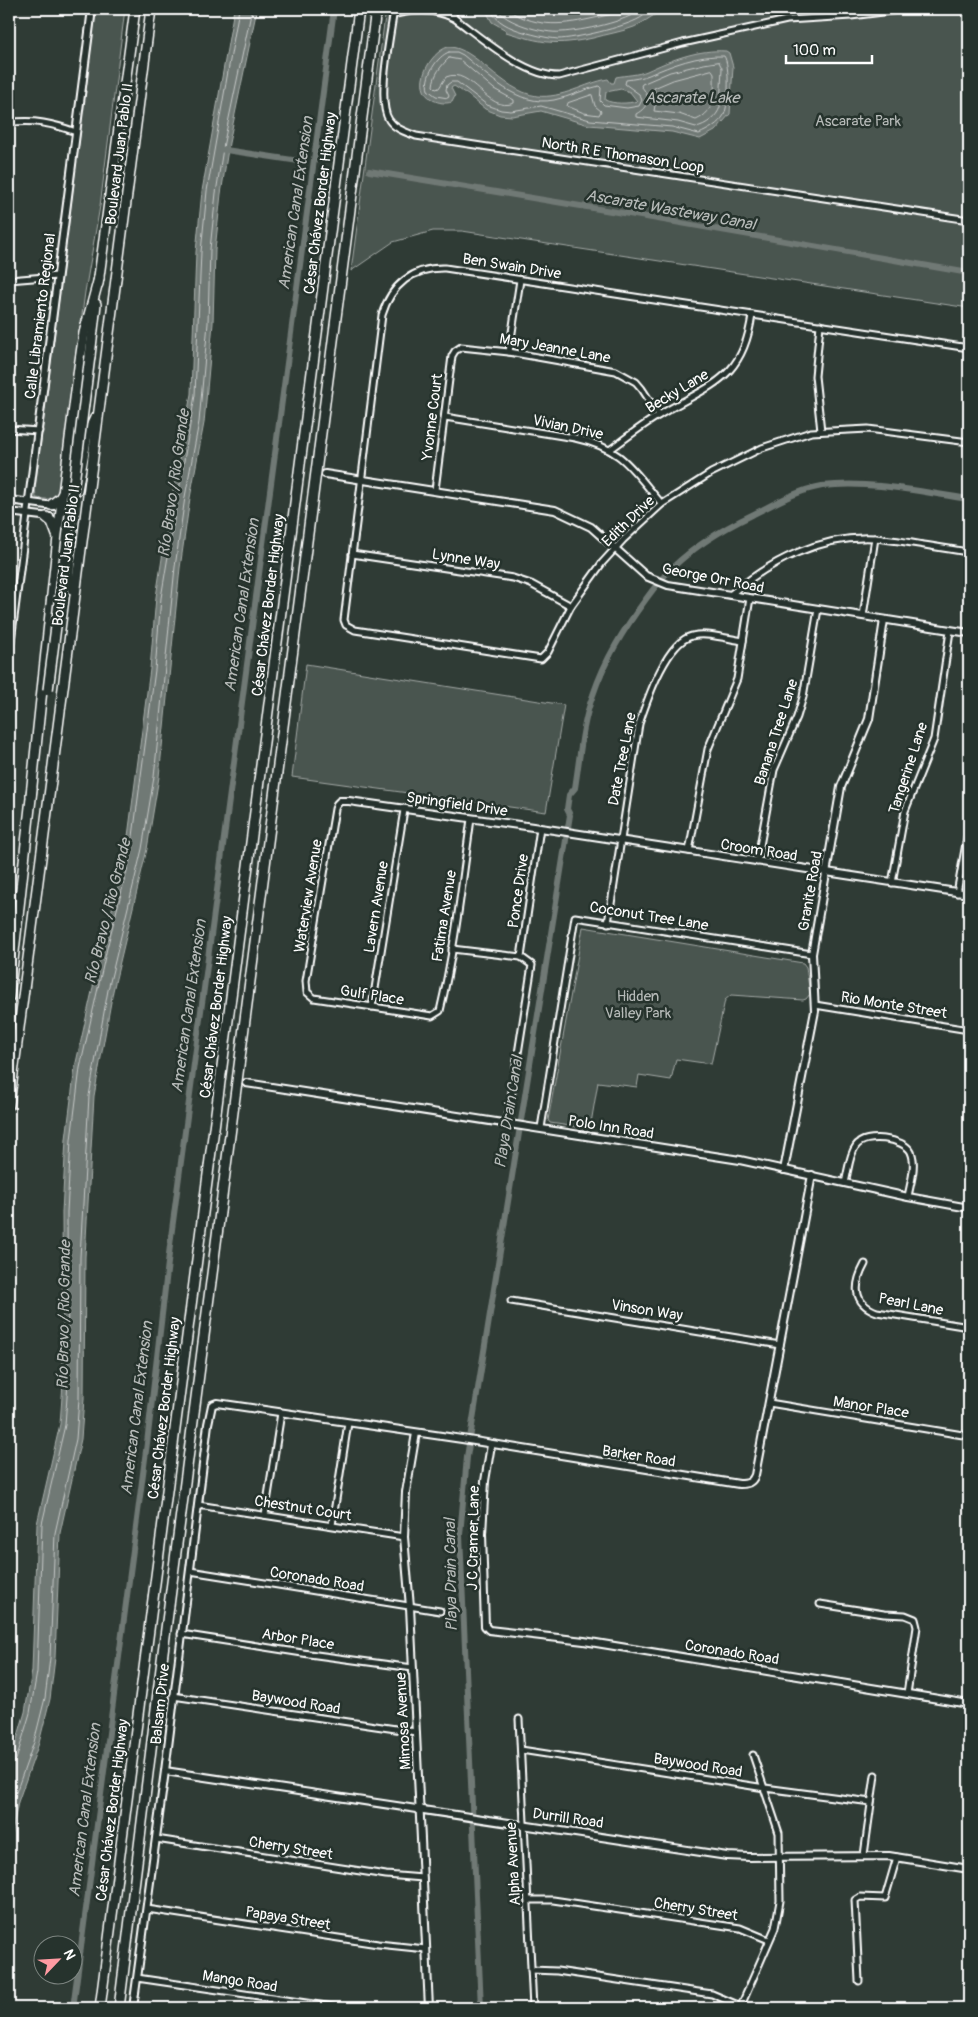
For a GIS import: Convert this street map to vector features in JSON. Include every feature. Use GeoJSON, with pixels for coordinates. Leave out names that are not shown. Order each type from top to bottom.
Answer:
{"type":"FeatureCollection","features":[{"type":"Feature","properties":{"kind":"highway","name":"Boulevard Juan Pablo II"},"geometry":{"type":"LineString","coordinates":[[9,996],[31,795],[48,690],[99,278],[135,9]]}},
{"type":"Feature","properties":{"kind":"highway","name":"Boulevard Juan Pablo II"},"geometry":{"type":"LineString","coordinates":[[9,1105],[151,9]]}},
{"type":"Feature","properties":{"kind":"highway","name":"César Chávez Border Highway"},"geometry":{"type":"LineString","coordinates":[[100,2008],[359,9]]}},
{"type":"Feature","properties":{"kind":"highway","name":"César Chávez Border Highway"},"geometry":{"type":"LineString","coordinates":[[119,2008],[376,9]]}},
{"type":"Feature","properties":{"kind":"highway"},"geometry":{"type":"LineString","coordinates":[[31,795],[57,546],[64,513],[64,488],[83,338],[99,278]]}},
{"type":"Feature","properties":{"kind":"highway"},"geometry":{"type":"LineString","coordinates":[[64,513],[76,497],[87,435],[99,406]]}},
{"type":"Feature","properties":{"kind":"highway"},"geometry":{"type":"LineString","coordinates":[[51,505],[60,498],[64,488]]}},
{"type":"Feature","properties":{"kind":"highway"},"geometry":{"type":"LineString","coordinates":[[64,513],[71,523],[69,574],[74,596]]}},
{"type":"Feature","properties":{"kind":"highway"},"geometry":{"type":"LineString","coordinates":[[46,517],[55,526],[57,546]]}},
{"type":"Feature","properties":{"kind":"street","name":"Calle Libramiento Regional"},"geometry":{"type":"LineString","coordinates":[[9,657],[92,9]]}},
{"type":"Feature","properties":{"kind":"street"},"geometry":{"type":"LineString","coordinates":[[452,9],[454,18]]}},
{"type":"Feature","properties":{"kind":"street"},"geometry":{"type":"LineString","coordinates":[[394,12],[426,10],[454,18],[531,70],[550,76],[559,76],[683,43],[787,20],[859,15],[907,9]]}},
{"type":"Feature","properties":{"kind":"street","name":"North R E Thomason Loop"},"geometry":{"type":"LineString","coordinates":[[394,12],[385,84],[385,109],[394,125],[416,136],[969,220]]}},
{"type":"Feature","properties":{"kind":"street"},"geometry":{"type":"LineString","coordinates":[[9,123],[22,121],[39,122],[76,132]]}},
{"type":"Feature","properties":{"kind":"street","name":"Ben Swain Drive"},"geometry":{"type":"LineString","coordinates":[[346,625],[343,616],[382,315],[385,305],[395,289],[418,272],[436,268],[969,348]]}},
{"type":"Feature","properties":{"kind":"street"},"geometry":{"type":"LineString","coordinates":[[9,280],[57,276]]}},
{"type":"Feature","properties":{"kind":"street"},"geometry":{"type":"LineString","coordinates":[[509,352],[520,280]]}},
{"type":"Feature","properties":{"kind":"street","name":"Becky Lane"},"geometry":{"type":"LineString","coordinates":[[611,449],[659,415],[713,385],[734,367],[746,346],[752,315]]}},
{"type":"Feature","properties":{"kind":"street"},"geometry":{"type":"LineString","coordinates":[[820,325],[815,376],[822,431]]}},
{"type":"Feature","properties":{"kind":"street","name":"Mary Jeanne Lane"},"geometry":{"type":"LineString","coordinates":[[458,348],[466,346],[509,352],[616,371],[636,382],[659,415]]}},
{"type":"Feature","properties":{"kind":"street","name":"Yvonne Court"},"geometry":{"type":"LineString","coordinates":[[435,490],[452,356],[458,348]]}},
{"type":"Feature","properties":{"kind":"street","name":"Vivian Drive"},"geometry":{"type":"LineString","coordinates":[[445,417],[575,438],[611,449],[636,471],[662,504]]}},
{"type":"Feature","properties":{"kind":"street","name":"Edith Drive"},"geometry":{"type":"LineString","coordinates":[[346,625],[354,630],[540,659],[548,652],[571,606],[616,548],[662,504],[711,473],[762,448],[794,436],[822,431],[868,428],[969,442]]}},
{"type":"Feature","properties":{"kind":"street"},"geometry":{"type":"LineString","coordinates":[[9,429],[39,431]]}},
{"type":"Feature","properties":{"kind":"street","name":"George Orr Road"},"geometry":{"type":"LineString","coordinates":[[326,474],[555,510],[591,527],[641,572],[654,580],[664,583],[969,633]]}},
{"type":"Feature","properties":{"kind":"street"},"geometry":{"type":"LineString","coordinates":[[9,500],[51,505],[64,513]]}},
{"type":"Feature","properties":{"kind":"street"},"geometry":{"type":"LineString","coordinates":[[9,512],[46,517],[64,513]]}},
{"type":"Feature","properties":{"kind":"street"},"geometry":{"type":"LineString","coordinates":[[730,595],[765,570],[813,546],[836,540],[875,538],[969,552]]}},
{"type":"Feature","properties":{"kind":"street"},"geometry":{"type":"LineString","coordinates":[[863,616],[875,538]]}},
{"type":"Feature","properties":{"kind":"street","name":"Lynne Way"},"geometry":{"type":"LineString","coordinates":[[352,554],[513,578],[531,584],[571,606]]}},
{"type":"Feature","properties":{"kind":"street"},"geometry":{"type":"LineString","coordinates":[[689,851],[708,749],[735,686],[750,598]]}},
{"type":"Feature","properties":{"kind":"street","name":"Banana Tree Lane"},"geometry":{"type":"LineString","coordinates":[[757,862],[774,770],[804,697],[818,609]]}},
{"type":"Feature","properties":{"kind":"street","name":"Granite Road"},"geometry":{"type":"LineString","coordinates":[[784,1170],[809,1046],[815,1005],[812,954],[841,787],[869,719],[884,620]]}},
{"type":"Feature","properties":{"kind":"street","name":"Tangerine Lane"},"geometry":{"type":"LineString","coordinates":[[892,883],[905,811],[934,738],[950,631]]}},
{"type":"Feature","properties":{"kind":"street","name":"Date Tree Lane"},"geometry":{"type":"LineString","coordinates":[[608,923],[639,724],[648,698],[677,644],[691,636],[743,641]]}},
{"type":"Feature","properties":{"kind":"street","name":"Springfield Drive"},"geometry":{"type":"LineString","coordinates":[[337,804],[340,801],[349,801],[575,833]]}},
{"type":"Feature","properties":{"kind":"street","name":"Waterview Avenue"},"geometry":{"type":"LineString","coordinates":[[307,992],[306,981],[337,804]]}},
{"type":"Feature","properties":{"kind":"street","name":"Lavern Avenue"},"geometry":{"type":"LineString","coordinates":[[372,1007],[404,810]]}},
{"type":"Feature","properties":{"kind":"street","name":"Fatima Avenue"},"geometry":{"type":"LineString","coordinates":[[436,1015],[440,1011],[452,949],[471,819]]}},
{"type":"Feature","properties":{"kind":"street"},"geometry":{"type":"LineString","coordinates":[[957,892],[969,827]]}},
{"type":"Feature","properties":{"kind":"street","name":"Ponce Drive"},"geometry":{"type":"LineString","coordinates":[[520,958],[540,828]]}},
{"type":"Feature","properties":{"kind":"street","name":"Croom Road"},"geometry":{"type":"LineString","coordinates":[[575,833],[969,894]]}},
{"type":"Feature","properties":{"kind":"street","name":"Coconut Tree Lane"},"geometry":{"type":"LineString","coordinates":[[541,1128],[574,918],[577,916],[608,923],[812,954]]}},
{"type":"Feature","properties":{"kind":"street"},"geometry":{"type":"LineString","coordinates":[[452,949],[520,958],[531,963],[532,968],[509,1123]]}},
{"type":"Feature","properties":{"kind":"street","name":"Gulf Place"},"geometry":{"type":"LineString","coordinates":[[307,992],[314,998],[422,1015],[436,1015]]}},
{"type":"Feature","properties":{"kind":"street","name":"Rio Monte Street"},"geometry":{"type":"LineString","coordinates":[[815,1005],[969,1030]]}},
{"type":"Feature","properties":{"kind":"street","name":"Polo Inn Road"},"geometry":{"type":"LineString","coordinates":[[246,1083],[740,1160],[908,1197],[969,1208]]}},
{"type":"Feature","properties":{"kind":"street"},"geometry":{"type":"LineString","coordinates":[[846,1183],[853,1151],[857,1144],[869,1138],[895,1141],[905,1145],[912,1155],[908,1197]]}},
{"type":"Feature","properties":{"kind":"street","name":"Barker Road"},"geometry":{"type":"LineString","coordinates":[[213,1404],[462,1439],[746,1484],[753,1479],[754,1475],[812,1175]]}},
{"type":"Feature","properties":{"kind":"street","name":"Pearl Lane"},"geometry":{"type":"LineString","coordinates":[[865,1264],[859,1275],[856,1288],[862,1302],[869,1309],[877,1312],[969,1327]]}},
{"type":"Feature","properties":{"kind":"street","name":"Vinson Way"},"geometry":{"type":"LineString","coordinates":[[511,1301],[780,1345]]}},
{"type":"Feature","properties":{"kind":"street","name":"Manor Place"},"geometry":{"type":"LineString","coordinates":[[768,1403],[969,1436]]}},
{"type":"Feature","properties":{"kind":"street","name":"Balsam Drive"},"geometry":{"type":"LineString","coordinates":[[133,2008],[210,1410],[213,1404]]}},
{"type":"Feature","properties":{"kind":"street"},"geometry":{"type":"LineString","coordinates":[[265,1515],[281,1413]]}},
{"type":"Feature","properties":{"kind":"street"},"geometry":{"type":"LineString","coordinates":[[332,1525],[348,1423]]}},
{"type":"Feature","properties":{"kind":"street","name":"Mimosa Avenue"},"geometry":{"type":"LineString","coordinates":[[416,1433],[406,1492],[404,1537],[410,1607],[429,2008]]}},
{"type":"Feature","properties":{"kind":"street","name":"J C Cramer Lane"},"geometry":{"type":"LineString","coordinates":[[489,1630],[485,1626],[482,1534],[491,1445]]}},
{"type":"Feature","properties":{"kind":"street","name":"Chestnut Court"},"geometry":{"type":"LineString","coordinates":[[198,1506],[404,1537]]}},
{"type":"Feature","properties":{"kind":"street","name":"Coronado Road"},"geometry":{"type":"LineString","coordinates":[[190,1571],[440,1611]]}},
{"type":"Feature","properties":{"kind":"street"},"geometry":{"type":"LineString","coordinates":[[820,1604],[884,1614],[905,1615],[914,1619],[917,1627],[907,1694]]}},
{"type":"Feature","properties":{"kind":"street","name":"Coronado Road"},"geometry":{"type":"LineString","coordinates":[[489,1630],[584,1642],[969,1704]]}},
{"type":"Feature","properties":{"kind":"street","name":"Arbor Place"},"geometry":{"type":"LineString","coordinates":[[181,1634],[413,1668]]}},
{"type":"Feature","properties":{"kind":"street","name":"Baywood Road"},"geometry":{"type":"LineString","coordinates":[[173,1696],[416,1732]]}},
{"type":"Feature","properties":{"kind":"street","name":"Alpha Avenue"},"geometry":{"type":"LineString","coordinates":[[519,1719],[533,2008]]}},
{"type":"Feature","properties":{"kind":"street","name":"Baywood Road"},"geometry":{"type":"LineString","coordinates":[[521,1750],[765,1788],[871,1802]]}},
{"type":"Feature","properties":{"kind":"street"},"geometry":{"type":"LineString","coordinates":[[531,1970],[557,1971],[712,1994],[742,2008],[779,1916],[779,1833],[753,1755]]}},
{"type":"Feature","properties":{"kind":"street","name":"Durrill Road"},"geometry":{"type":"LineString","coordinates":[[165,1771],[480,1817],[727,1856],[864,1855],[897,1857],[969,1869]]}},
{"type":"Feature","properties":{"kind":"street"},"geometry":{"type":"LineString","coordinates":[[864,1855],[875,1774]]}},
{"type":"Feature","properties":{"kind":"street","name":"Cherry Street"},"geometry":{"type":"LineString","coordinates":[[156,1839],[386,1875],[423,1878]]}},
{"type":"Feature","properties":{"kind":"street"},"geometry":{"type":"LineString","coordinates":[[859,1981],[855,1900],[860,1897],[883,1899],[888,1892],[897,1857]]}},
{"type":"Feature","properties":{"kind":"street","name":"Cherry Street"},"geometry":{"type":"LineString","coordinates":[[528,1900],[553,1900],[740,1928],[769,1940]]}},
{"type":"Feature","properties":{"kind":"street","name":"Papaya Street"},"geometry":{"type":"LineString","coordinates":[[147,1909],[378,1944],[426,1949]]}},
{"type":"Feature","properties":{"kind":"street","name":"Mango Road"},"geometry":{"type":"LineString","coordinates":[[137,1978],[340,2008]]}},
{"type":"Feature","properties":{"kind":"green space"},"geometry":{"type":"Polygon","coordinates":[[[96,9],[125,9],[100,206],[85,292],[59,490],[53,498],[43,499],[36,498],[35,487],[96,9]]]}},
{"type":"Feature","properties":{"kind":"green space","name":"Ascarate Park"},"geometry":{"type":"Polygon","coordinates":[[[386,9],[969,9],[969,308],[462,231],[433,231],[393,242],[351,271],[386,9]]]}},
{"type":"Feature","properties":{"kind":"green space"},"geometry":{"type":"Polygon","coordinates":[[[306,664],[564,705],[546,812],[292,777],[306,664]]]}},
{"type":"Feature","properties":{"kind":"green space","name":"Hidden Valley Park"},"geometry":{"type":"Polygon","coordinates":[[[583,927],[803,963],[806,967],[810,994],[803,1000],[731,995],[725,1000],[711,1064],[676,1059],[671,1080],[639,1075],[637,1087],[598,1082],[590,1129],[550,1123],[548,1120],[583,927]]]}},
{"type":"Feature","properties":{"kind":"water","name":"Río Bravo / Rio Grande"},"geometry":{"type":"Polygon","coordinates":[[[234,9],[257,9],[229,143],[221,194],[215,250],[213,323],[204,423],[190,498],[180,568],[159,777],[147,849],[113,991],[94,1096],[85,1257],[84,1399],[81,1439],[60,1533],[55,1658],[50,1699],[39,1743],[18,1802],[11,1838],[9,1866],[9,1767],[25,1712],[32,1671],[37,1524],[60,1424],[63,1383],[62,1212],[66,1139],[75,1067],[102,947],[125,859],[150,669],[156,597],[191,394],[196,252],[202,191],[234,9]]]}},
{"type":"Feature","properties":{"kind":"water"},"geometry":{"type":"Polygon","coordinates":[[[485,9],[667,9],[629,29],[593,38],[559,43],[530,39],[506,32],[506,30],[492,22],[485,9]]]}},
{"type":"Feature","properties":{"kind":"water","name":"Ascarate Lake"},"geometry":{"type":"Polygon","coordinates":[[[448,47],[458,49],[479,61],[512,86],[537,96],[564,93],[608,79],[611,83],[614,83],[616,77],[643,72],[675,59],[705,52],[726,51],[729,53],[733,67],[730,114],[715,131],[700,139],[672,132],[589,125],[541,111],[512,116],[500,115],[485,109],[454,86],[451,88],[455,96],[452,102],[440,102],[433,100],[426,94],[423,87],[423,79],[429,63],[441,50],[448,47]],[[621,89],[606,92],[605,100],[621,103],[637,101],[630,92],[621,89]]]}},
{"type":"Feature","properties":{"kind":"waterway","name":"American Canal Extension"},"geometry":{"type":"LineString","coordinates":[[73,2008],[147,1443],[171,1237],[334,9]]}},
{"type":"Feature","properties":{"kind":"waterway","name":"Ascarate Wasteway Canal"},"geometry":{"type":"LineString","coordinates":[[219,149],[299,161]]}},
{"type":"Feature","properties":{"kind":"waterway","name":"Ascarate Wasteway Canal"},"geometry":{"type":"LineString","coordinates":[[369,171],[969,273]]}},
{"type":"Feature","properties":{"kind":"waterway","name":"Playa Drain Canal"},"geometry":{"type":"LineString","coordinates":[[481,2008],[460,1535],[467,1457],[570,815],[567,809],[569,795],[575,788],[589,706],[603,669],[616,645],[655,586],[682,559],[731,526],[786,498],[822,486],[877,486],[969,499]]}}]}
